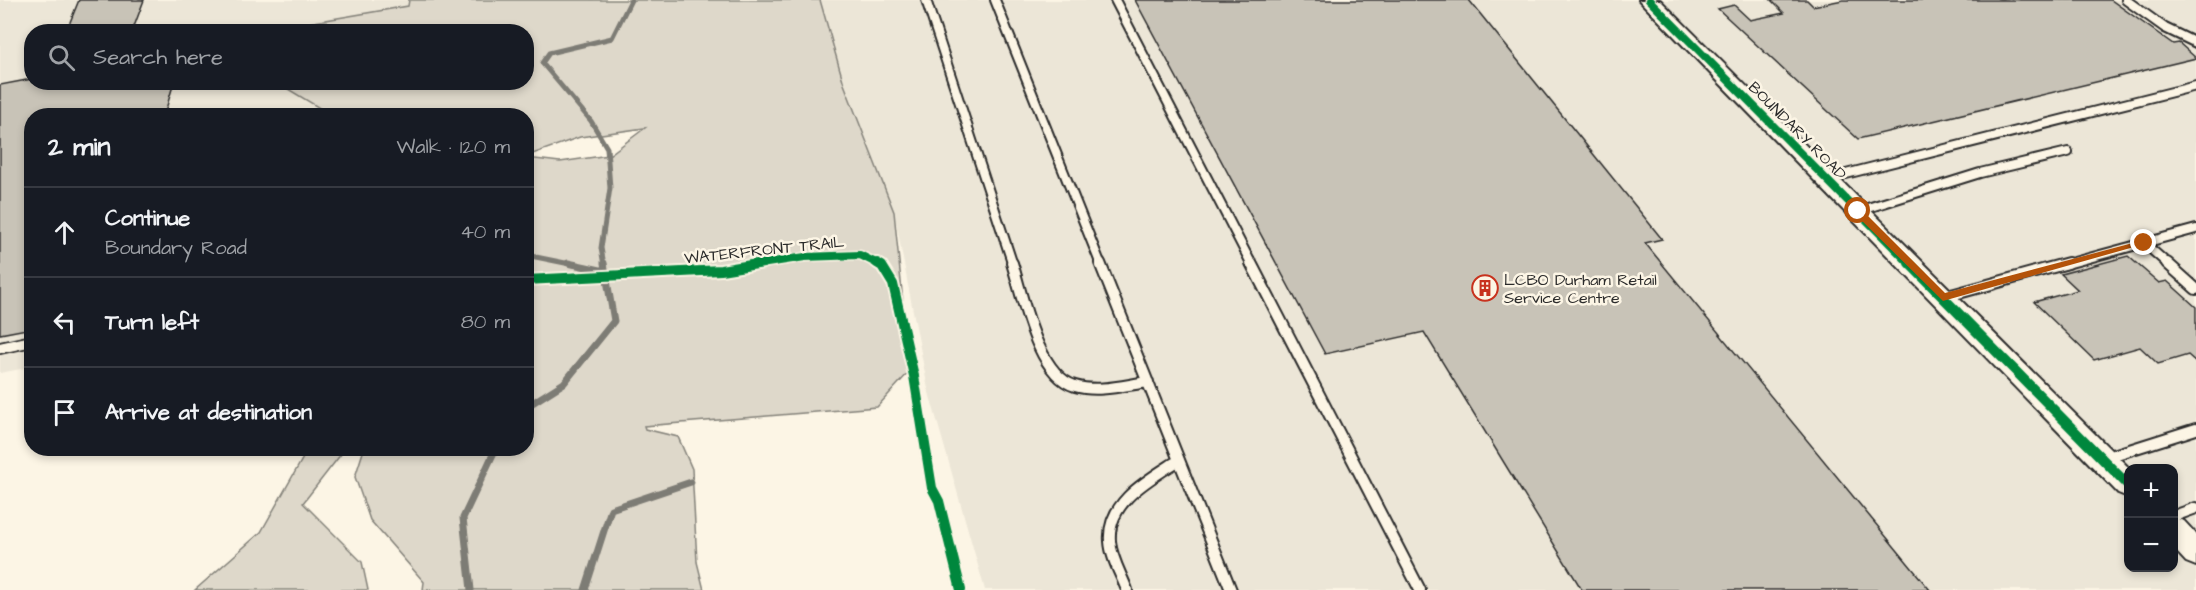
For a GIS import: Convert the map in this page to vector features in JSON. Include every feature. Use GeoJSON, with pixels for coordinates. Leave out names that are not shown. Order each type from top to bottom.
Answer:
{"type":"FeatureCollection","features":[{"type":"Feature","properties":{"kind":"street","name":"BOUNDARY ROAD"},"geometry":{"type":"LineString","coordinates":[[1649,0],[2124,481]]}},
{"type":"Feature","properties":{"kind":"street"},"geometry":{"type":"LineString","coordinates":[[2178,534],[2196,553]]}},
{"type":"Feature","properties":{"kind":"lane"},"geometry":{"type":"LineString","coordinates":[[926,0],[1041,351],[1056,375],[1069,385],[1087,389],[1148,382]]}},
{"type":"Feature","properties":{"kind":"lane"},"geometry":{"type":"LineString","coordinates":[[995,0],[1231,590]]}},
{"type":"Feature","properties":{"kind":"lane"},"geometry":{"type":"LineString","coordinates":[[1115,0],[1420,590]]}},
{"type":"Feature","properties":{"kind":"lane"},"geometry":{"type":"LineString","coordinates":[[2126,0],[2165,28],[2196,43]]}},
{"type":"Feature","properties":{"kind":"lane"},"geometry":{"type":"LineString","coordinates":[[1826,178],[2196,86]]}},
{"type":"Feature","properties":{"kind":"lane"},"geometry":{"type":"LineString","coordinates":[[1858,211],[1980,173],[2068,152]]}},
{"type":"Feature","properties":{"kind":"lane"},"geometry":{"type":"LineString","coordinates":[[1943,297],[2196,229]]}},
{"type":"Feature","properties":{"kind":"lane"},"geometry":{"type":"LineString","coordinates":[[2144,243],[2196,289]]}},
{"type":"Feature","properties":{"kind":"lane"},"geometry":{"type":"LineString","coordinates":[[0,348],[24,343]]}},
{"type":"Feature","properties":{"kind":"lane"},"geometry":{"type":"LineString","coordinates":[[2102,459],[2196,429]]}},
{"type":"Feature","properties":{"kind":"lane"},"geometry":{"type":"LineString","coordinates":[[1127,590],[1110,542],[1112,520],[1133,492],[1179,460]]}},
{"type":"Feature","properties":{"kind":"lane"},"geometry":{"type":"LineString","coordinates":[[2178,515],[2196,508]]}},
{"type":"Feature","properties":{"kind":"shaded area"},"geometry":{"type":"Polygon","coordinates":[[[0,0],[409,0],[409,6],[302,24],[24,24],[24,90],[290,90],[319,108],[24,108],[24,368],[0,373],[0,0]]]}},
{"type":"Feature","properties":{"kind":"shaded area"},"geometry":{"type":"Polygon","coordinates":[[[409,0],[820,0],[844,84],[894,212],[910,371],[877,407],[644,426],[645,429],[678,437],[692,469],[697,562],[704,590],[423,590],[424,582],[370,520],[355,477],[362,456],[534,456],[534,159],[560,162],[609,155],[645,128],[580,137],[534,153],[534,108],[319,108],[290,90],[534,90],[534,24],[302,24],[408,6],[409,0]]]}},
{"type":"Feature","properties":{"kind":"shaded area"},"geometry":{"type":"Polygon","coordinates":[[[820,0],[2196,0],[2196,590],[985,590],[928,389],[894,212],[844,84],[820,0]]]}},
{"type":"Feature","properties":{"kind":"shaded area"},"geometry":{"type":"Polygon","coordinates":[[[304,456],[340,456],[303,503],[362,562],[368,590],[195,590],[261,532],[304,456]]]}},
{"type":"Feature","properties":{"kind":"building"},"geometry":{"type":"Polygon","coordinates":[[[79,0],[144,0],[135,24],[69,24],[79,0]]]}},
{"type":"Feature","properties":{"kind":"building","name":"LCBO Durham Retail Service Centre"},"geometry":{"type":"Polygon","coordinates":[[[1135,0],[1469,0],[1662,239],[1645,243],[1930,590],[1582,590],[1424,332],[1325,354],[1135,0]]]}},
{"type":"Feature","properties":{"kind":"building"},"geometry":{"type":"Polygon","coordinates":[[[1771,0],[1807,0],[1813,6],[1843,0],[2111,0],[2173,44],[2179,43],[2196,58],[1858,139],[1718,9],[1734,5],[1750,20],[1784,13],[1771,0]]]}},
{"type":"Feature","properties":{"kind":"building"},"geometry":{"type":"Polygon","coordinates":[[[24,80],[24,90],[172,90],[166,108],[24,108],[24,330],[0,334],[0,85],[24,80]]]}},
{"type":"Feature","properties":{"kind":"building"},"geometry":{"type":"Polygon","coordinates":[[[2128,256],[2159,283],[2167,281],[2196,307],[2196,362],[2188,355],[2158,364],[2140,347],[2094,360],[2034,302],[2078,290],[2061,274],[2128,256]]]}},
{"type":"Feature","properties":{"kind":"waterway"},"geometry":{"type":"LineString","coordinates":[[604,265],[601,248],[610,188],[607,148],[591,121],[542,63],[549,53],[612,38],[631,0]]}},
{"type":"Feature","properties":{"kind":"waterway"},"geometry":{"type":"LineString","coordinates":[[534,257],[575,265]]}},
{"type":"Feature","properties":{"kind":"waterway"},"geometry":{"type":"LineString","coordinates":[[568,263],[605,271]]}},
{"type":"Feature","properties":{"kind":"waterway"},"geometry":{"type":"LineString","coordinates":[[534,402],[564,383],[614,321],[604,263]]}},
{"type":"Feature","properties":{"kind":"waterway"},"geometry":{"type":"LineString","coordinates":[[471,590],[463,518],[492,456]]}},
{"type":"Feature","properties":{"kind":"waterway"},"geometry":{"type":"LineString","coordinates":[[585,590],[611,509],[691,482]]}},
{"type":"Feature","properties":{"kind":"cycle path"},"geometry":{"type":"LineString","coordinates":[[1649,0],[2124,481]]}},
{"type":"Feature","properties":{"kind":"cycle path","name":"WATERFRONT TRAIL"},"geometry":{"type":"LineString","coordinates":[[534,280],[721,270],[805,257],[860,255],[882,266],[893,284],[914,376],[932,488],[939,501],[961,590]]}},
{"type":"Feature","properties":{"kind":"place","name":"LCBO Durham Retail Service Centre"},"geometry":{"type":"Point","coordinates":[1485,288]}},
{"type":"Feature","properties":{"kind":"route"},"geometry":{"type":"LineString","coordinates":[[1858,211],[1943,297],[2144,243]]}}]}
